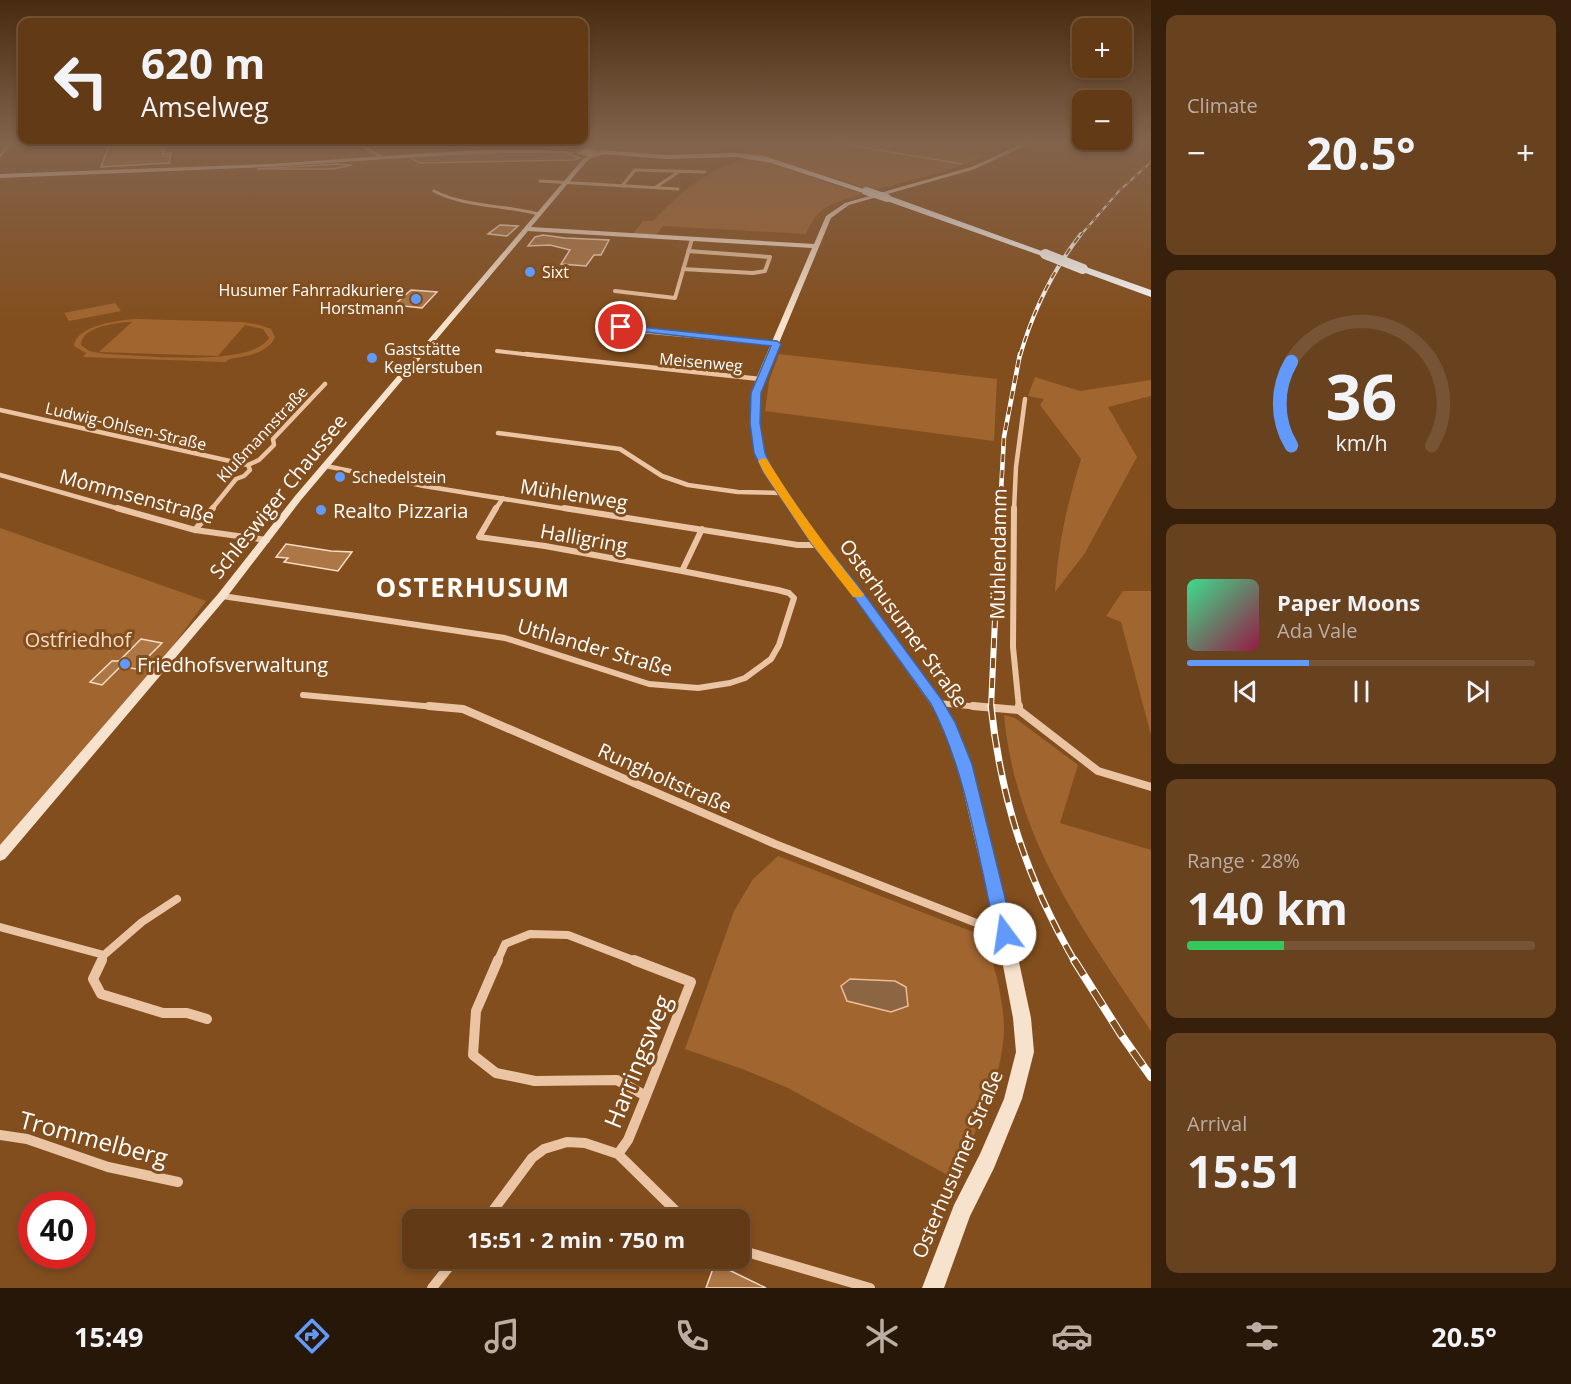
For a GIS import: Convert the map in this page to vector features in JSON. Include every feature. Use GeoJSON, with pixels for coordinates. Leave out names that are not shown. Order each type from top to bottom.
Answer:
{"type":"FeatureCollection","features":[{"type":"Feature","properties":{"kind":"highway"},"geometry":{"type":"LineString","coordinates":[[899,202],[1151,294]]}},
{"type":"Feature","properties":{"kind":"street"},"geometry":{"type":"LineString","coordinates":[[474,202],[513,207],[538,214]]}},
{"type":"Feature","properties":{"kind":"street","name":"Schleswiger Chaussee"},"geometry":{"type":"LineString","coordinates":[[0,855],[222,596],[298,498],[548,202]]}},
{"type":"Feature","properties":{"kind":"street","name":"Osterhusumer Straße"},"geometry":{"type":"LineString","coordinates":[[853,202],[846,204],[828,217],[777,344],[760,380],[754,411],[760,453],[782,493],[937,703],[948,722],[964,764],[1005,934],[1022,1018],[1025,1052],[1022,1070],[1013,1099],[987,1161],[956,1223],[933,1288]]}},
{"type":"Feature","properties":{"kind":"street"},"geometry":{"type":"LineString","coordinates":[[526,229],[815,246]]}},
{"type":"Feature","properties":{"kind":"street"},"geometry":{"type":"LineString","coordinates":[[615,291],[675,298],[692,239]]}},
{"type":"Feature","properties":{"kind":"street"},"geometry":{"type":"LineString","coordinates":[[682,268],[753,273],[765,271],[770,257],[688,251]]}},
{"type":"Feature","properties":{"kind":"street"},"geometry":{"type":"LineString","coordinates":[[598,327],[777,344]]}},
{"type":"Feature","properties":{"kind":"street","name":"Meisenweg"},"geometry":{"type":"LineString","coordinates":[[497,351],[760,380]]}},
{"type":"Feature","properties":{"kind":"street","name":"Klußmannstraße"},"geometry":{"type":"LineString","coordinates":[[195,530],[236,479],[244,476],[250,470],[248,465],[259,460],[274,445],[273,439],[325,384]]}},
{"type":"Feature","properties":{"kind":"street","name":"Mühlendamm"},"geometry":{"type":"LineString","coordinates":[[1018,710],[1013,647],[1014,524],[1016,467],[1025,399]]}},
{"type":"Feature","properties":{"kind":"street","name":"Ludwig-Ohlsen-Straße"},"geometry":{"type":"LineString","coordinates":[[0,410],[248,465]]}},
{"type":"Feature","properties":{"kind":"street"},"geometry":{"type":"LineString","coordinates":[[498,433],[620,449],[633,454],[659,475],[684,483],[763,494],[782,493]]}},
{"type":"Feature","properties":{"kind":"street","name":"Mühlenweg"},"geometry":{"type":"LineString","coordinates":[[326,466],[424,486],[798,545],[819,545]]}},
{"type":"Feature","properties":{"kind":"street","name":"Mommsenstraße"},"geometry":{"type":"LineString","coordinates":[[0,475],[195,530],[267,540]]}},
{"type":"Feature","properties":{"kind":"street","name":"Halligring"},"geometry":{"type":"LineString","coordinates":[[503,498],[479,537],[682,571]]}},
{"type":"Feature","properties":{"kind":"street"},"geometry":{"type":"LineString","coordinates":[[682,571],[702,529]]}},
{"type":"Feature","properties":{"kind":"street","name":"Uthlander Straße"},"geometry":{"type":"LineString","coordinates":[[222,596],[505,638],[649,684],[673,688],[715,687],[736,682],[762,668],[776,651],[794,598],[789,593],[682,571]]}},
{"type":"Feature","properties":{"kind":"street","name":"Rungholtstraße"},"geometry":{"type":"LineString","coordinates":[[303,695],[463,710],[775,844],[1005,934]]}},
{"type":"Feature","properties":{"kind":"street"},"geometry":{"type":"LineString","coordinates":[[937,703],[1018,710],[1098,771],[1151,788]]}},
{"type":"Feature","properties":{"kind":"street"},"geometry":{"type":"LineString","coordinates":[[177,899],[142,922],[104,955],[93,979],[100,994],[163,1013],[187,1013],[207,1019]]}},
{"type":"Feature","properties":{"kind":"street"},"geometry":{"type":"LineString","coordinates":[[0,927],[104,955]]}},
{"type":"Feature","properties":{"kind":"street","name":"Harringsweg"},"geometry":{"type":"LineString","coordinates":[[618,1154],[628,1140],[646,1096],[691,982],[568,934],[530,934],[505,944],[476,1011],[473,1055],[496,1073],[535,1081],[617,1080],[646,1096]]}},
{"type":"Feature","properties":{"kind":"street","name":"Trommelberg"},"geometry":{"type":"LineString","coordinates":[[0,1135],[27,1139],[108,1167],[177,1182]]}},
{"type":"Feature","properties":{"kind":"street"},"geometry":{"type":"LineString","coordinates":[[494,1209],[532,1158],[544,1149],[555,1144],[585,1143],[618,1154],[674,1209]]}},
{"type":"Feature","properties":{"kind":"street"},"geometry":{"type":"LineString","coordinates":[[750,1253],[870,1288]]}},
{"type":"Feature","properties":{"kind":"street"},"geometry":{"type":"LineString","coordinates":[[432,1288],[447,1269]]}},
{"type":"Feature","properties":{"kind":"green space"},"geometry":{"type":"Polygon","coordinates":[[[672,202],[839,202],[828,206],[816,216],[806,234],[663,226],[655,236],[632,235],[643,221],[653,221],[672,202]]]}},
{"type":"Feature","properties":{"kind":"green space"},"geometry":{"type":"Polygon","coordinates":[[[115,303],[121,311],[69,321],[64,313],[115,303]]]}},
{"type":"Feature","properties":{"kind":"green space"},"geometry":{"type":"Polygon","coordinates":[[[137,319],[242,322],[271,329],[275,337],[262,350],[229,359],[226,362],[83,357],[86,353],[74,346],[82,333],[90,328],[110,322],[137,319]],[[132,322],[106,325],[92,330],[86,334],[81,345],[89,351],[105,354],[193,358],[218,357],[241,353],[258,347],[269,338],[263,329],[245,325],[218,356],[99,352],[132,322]]]}},
{"type":"Feature","properties":{"kind":"green space"},"geometry":{"type":"Polygon","coordinates":[[[779,354],[997,379],[994,441],[765,411],[769,381],[779,354]]]}},
{"type":"Feature","properties":{"kind":"green space"},"geometry":{"type":"Polygon","coordinates":[[[1035,377],[1080,391],[1151,380],[1151,396],[1108,407],[1137,457],[1085,553],[1055,592],[1064,525],[1081,459],[1040,405],[1044,399],[1028,396],[1035,377]]]}},
{"type":"Feature","properties":{"kind":"green space","name":"Ostfriedhof"},"geometry":{"type":"Polygon","coordinates":[[[0,528],[206,601],[161,662],[0,849],[0,528]]]}},
{"type":"Feature","properties":{"kind":"green space"},"geometry":{"type":"Polygon","coordinates":[[[1123,591],[1151,591],[1151,735],[1121,622],[1106,616],[1123,591]]]}},
{"type":"Feature","properties":{"kind":"green space"},"geometry":{"type":"Polygon","coordinates":[[[1004,715],[1015,718],[1078,765],[1060,823],[1151,850],[1151,1031],[1078,920],[1038,844],[1022,803],[1011,761],[1004,715]]]}},
{"type":"Feature","properties":{"kind":"green space"},"geometry":{"type":"Polygon","coordinates":[[[778,856],[973,932],[983,939],[989,948],[1001,995],[1004,1020],[1003,1044],[990,1095],[955,1179],[788,1088],[685,1049],[734,911],[753,879],[778,856]],[[895,981],[877,982],[847,1001],[891,1012],[895,981]]]}},
{"type":"Feature","properties":{"kind":"shaded area"},"geometry":{"type":"Polygon","coordinates":[[[850,979],[895,981],[906,987],[908,1006],[891,1012],[847,1001],[841,986],[850,979]]]}},
{"type":"Feature","properties":{"kind":"building"},"geometry":{"type":"Polygon","coordinates":[[[500,225],[518,226],[507,236],[488,234],[500,225]]]}},
{"type":"Feature","properties":{"kind":"building"},"geometry":{"type":"Polygon","coordinates":[[[543,235],[609,240],[601,255],[594,255],[586,266],[561,264],[570,250],[550,245],[528,246],[535,237],[543,235]]]}},
{"type":"Feature","properties":{"kind":"building","name":"Husumer Fahrradkuriere Horstmann"},"geometry":{"type":"Polygon","coordinates":[[[411,290],[437,292],[422,308],[394,305],[411,290]]]}},
{"type":"Feature","properties":{"kind":"building"},"geometry":{"type":"Polygon","coordinates":[[[286,544],[352,552],[338,571],[284,562],[288,558],[276,557],[286,544]]]}},
{"type":"Feature","properties":{"kind":"building","name":"Friedhofsverwaltung"},"geometry":{"type":"Polygon","coordinates":[[[141,639],[162,643],[136,669],[121,666],[102,685],[90,682],[112,661],[119,661],[141,639]]]}},
{"type":"Feature","properties":{"kind":"building"},"geometry":{"type":"Polygon","coordinates":[[[713,1269],[727,1269],[766,1288],[706,1288],[713,1269]]]}},
{"type":"Feature","properties":{"kind":"railway"},"geometry":{"type":"LineString","coordinates":[[1080,236],[1109,202]]}},
{"type":"Feature","properties":{"kind":"railway"},"geometry":{"type":"LineString","coordinates":[[1020,356],[1044,292],[1061,262],[1081,234]]}},
{"type":"Feature","properties":{"kind":"railway"},"geometry":{"type":"LineString","coordinates":[[1000,510],[1004,437],[1020,354]]}},
{"type":"Feature","properties":{"kind":"railway"},"geometry":{"type":"LineString","coordinates":[[991,706],[1000,508]]}},
{"type":"Feature","properties":{"kind":"railway"},"geometry":{"type":"LineString","coordinates":[[991,706],[1009,807],[1019,838],[1043,901],[1075,962]]}},
{"type":"Feature","properties":{"kind":"railway"},"geometry":{"type":"LineString","coordinates":[[1074,960],[1151,1077]]}},
{"type":"Feature","properties":{"kind":"slow traffic"},"geometry":{"type":"LineString","coordinates":[[763,461],[815,541],[858,594]]}},
{"type":"Feature","properties":{"kind":"place","name":"Sixt"},"geometry":{"type":"Point","coordinates":[530,272]}},
{"type":"Feature","properties":{"kind":"place","name":"Husumer Fahrradkuriere Horstmann"},"geometry":{"type":"Point","coordinates":[416,299]}},
{"type":"Feature","properties":{"kind":"place","name":"Gaststätte Keglerstuben"},"geometry":{"type":"Point","coordinates":[372,358]}},
{"type":"Feature","properties":{"kind":"place","name":"Schedelstein"},"geometry":{"type":"Point","coordinates":[340,477]}},
{"type":"Feature","properties":{"kind":"place","name":"Realto Pizzaria"},"geometry":{"type":"Point","coordinates":[321,510]}},
{"type":"Feature","properties":{"kind":"place","name":"Friedhofsverwaltung"},"geometry":{"type":"Point","coordinates":[125,664]}},
{"type":"Feature","properties":{"kind":"district","name":"OSTERHUSUM"},"geometry":{"type":"Point","coordinates":[473,587]}},
{"type":"Feature","properties":{"kind":"route"},"geometry":{"type":"LineString","coordinates":[[621,327],[777,344],[756,393],[754,411],[760,453],[769,473],[815,541],[852,587],[937,703],[948,722],[964,764],[1005,934]]}}]}
